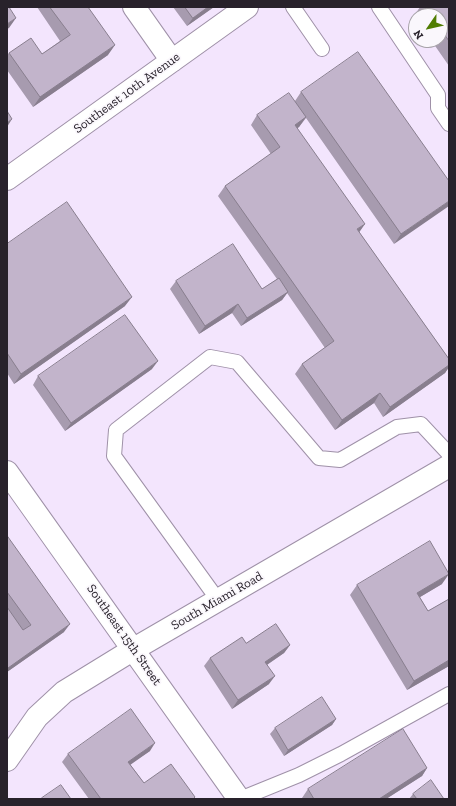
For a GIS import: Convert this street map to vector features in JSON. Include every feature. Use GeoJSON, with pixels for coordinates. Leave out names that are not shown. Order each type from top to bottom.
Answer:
{"type":"FeatureCollection","features":[{"type":"Feature","properties":{"kind":"street"},"geometry":{"type":"LineString","coordinates":[[134,7],[172,60]]}},
{"type":"Feature","properties":{"kind":"street","name":"Southeast 10th Avenue"},"geometry":{"type":"LineString","coordinates":[[7,179],[247,7]]}},
{"type":"Feature","properties":{"kind":"street","name":"South Miami Road"},"geometry":{"type":"LineString","coordinates":[[7,760],[37,717],[64,692],[134,649],[449,466]]}},
{"type":"Feature","properties":{"kind":"street","name":"Southeast 15th Street"},"geometry":{"type":"LineString","coordinates":[[7,472],[240,799]]}},
{"type":"Feature","properties":{"kind":"lane"},"geometry":{"type":"LineString","coordinates":[[293,7],[322,49]]}},
{"type":"Feature","properties":{"kind":"lane"},"geometry":{"type":"LineString","coordinates":[[379,7],[438,95],[438,108],[449,124]]}},
{"type":"Feature","properties":{"kind":"lane"},"geometry":{"type":"LineString","coordinates":[[218,600],[114,456],[116,430],[210,357],[237,362],[320,458],[340,460],[397,427],[421,424],[449,454]]}},
{"type":"Feature","properties":{"kind":"lane"},"geometry":{"type":"LineString","coordinates":[[240,799],[274,786],[341,754],[449,694]]}},
{"type":"Feature","properties":{"kind":"building"},"geometry":{"type":"Polygon","coordinates":[[[7,7],[9,7],[16,18],[7,24],[7,7]]]}},
{"type":"Feature","properties":{"kind":"building"},"geometry":{"type":"Polygon","coordinates":[[[50,7],[88,7],[115,45],[40,97],[9,53],[31,38],[42,54],[70,35],[50,7]]]}},
{"type":"Feature","properties":{"kind":"building"},"geometry":{"type":"Polygon","coordinates":[[[185,7],[208,7],[193,18],[185,7]]]}},
{"type":"Feature","properties":{"kind":"building"},"geometry":{"type":"Polygon","coordinates":[[[425,7],[449,7],[449,41],[448,8],[425,7]]]}},
{"type":"Feature","properties":{"kind":"building"},"geometry":{"type":"Polygon","coordinates":[[[358,52],[449,181],[449,201],[401,234],[301,92],[358,52]]]}},
{"type":"Feature","properties":{"kind":"building"},"geometry":{"type":"Polygon","coordinates":[[[289,93],[306,117],[295,125],[365,224],[357,229],[449,359],[449,365],[390,407],[380,393],[342,420],[302,364],[334,341],[225,186],[280,147],[257,115],[289,93]]]}},
{"type":"Feature","properties":{"kind":"building"},"geometry":{"type":"Polygon","coordinates":[[[7,111],[12,119],[7,123],[7,111]]]}},
{"type":"Feature","properties":{"kind":"building"},"geometry":{"type":"Polygon","coordinates":[[[67,202],[132,297],[21,374],[7,353],[7,244],[67,202]]]}},
{"type":"Feature","properties":{"kind":"building"},"geometry":{"type":"Polygon","coordinates":[[[233,244],[262,289],[279,278],[288,292],[247,318],[238,304],[205,326],[176,281],[233,244]]]}},
{"type":"Feature","properties":{"kind":"building"},"geometry":{"type":"Polygon","coordinates":[[[125,315],[158,361],[71,423],[38,376],[125,315]]]}},
{"type":"Feature","properties":{"kind":"building"},"geometry":{"type":"Polygon","coordinates":[[[8,537],[70,624],[8,668],[7,607],[23,630],[31,625],[7,592],[8,537]]]}},
{"type":"Feature","properties":{"kind":"building"},"geometry":{"type":"Polygon","coordinates":[[[430,541],[449,574],[417,593],[428,611],[449,599],[449,660],[414,681],[357,585],[430,541]]]}},
{"type":"Feature","properties":{"kind":"building"},"geometry":{"type":"Polygon","coordinates":[[[276,624],[290,645],[265,662],[275,676],[238,700],[210,658],[242,637],[246,643],[276,624]]]}},
{"type":"Feature","properties":{"kind":"building"},"geometry":{"type":"Polygon","coordinates":[[[322,697],[336,719],[288,750],[275,728],[322,697]]]}},
{"type":"Feature","properties":{"kind":"building"},"geometry":{"type":"Polygon","coordinates":[[[131,709],[155,743],[128,762],[144,783],[171,764],[195,797],[193,799],[101,799],[68,754],[131,709]]]}},
{"type":"Feature","properties":{"kind":"building"},"geometry":{"type":"Polygon","coordinates":[[[403,729],[427,768],[379,799],[314,799],[308,789],[403,729]]]}},
{"type":"Feature","properties":{"kind":"building"},"geometry":{"type":"Polygon","coordinates":[[[431,780],[444,799],[417,799],[413,794],[431,780]]]}},
{"type":"Feature","properties":{"kind":"building"},"geometry":{"type":"Polygon","coordinates":[[[61,785],[71,799],[42,798],[61,785]]]}}]}
